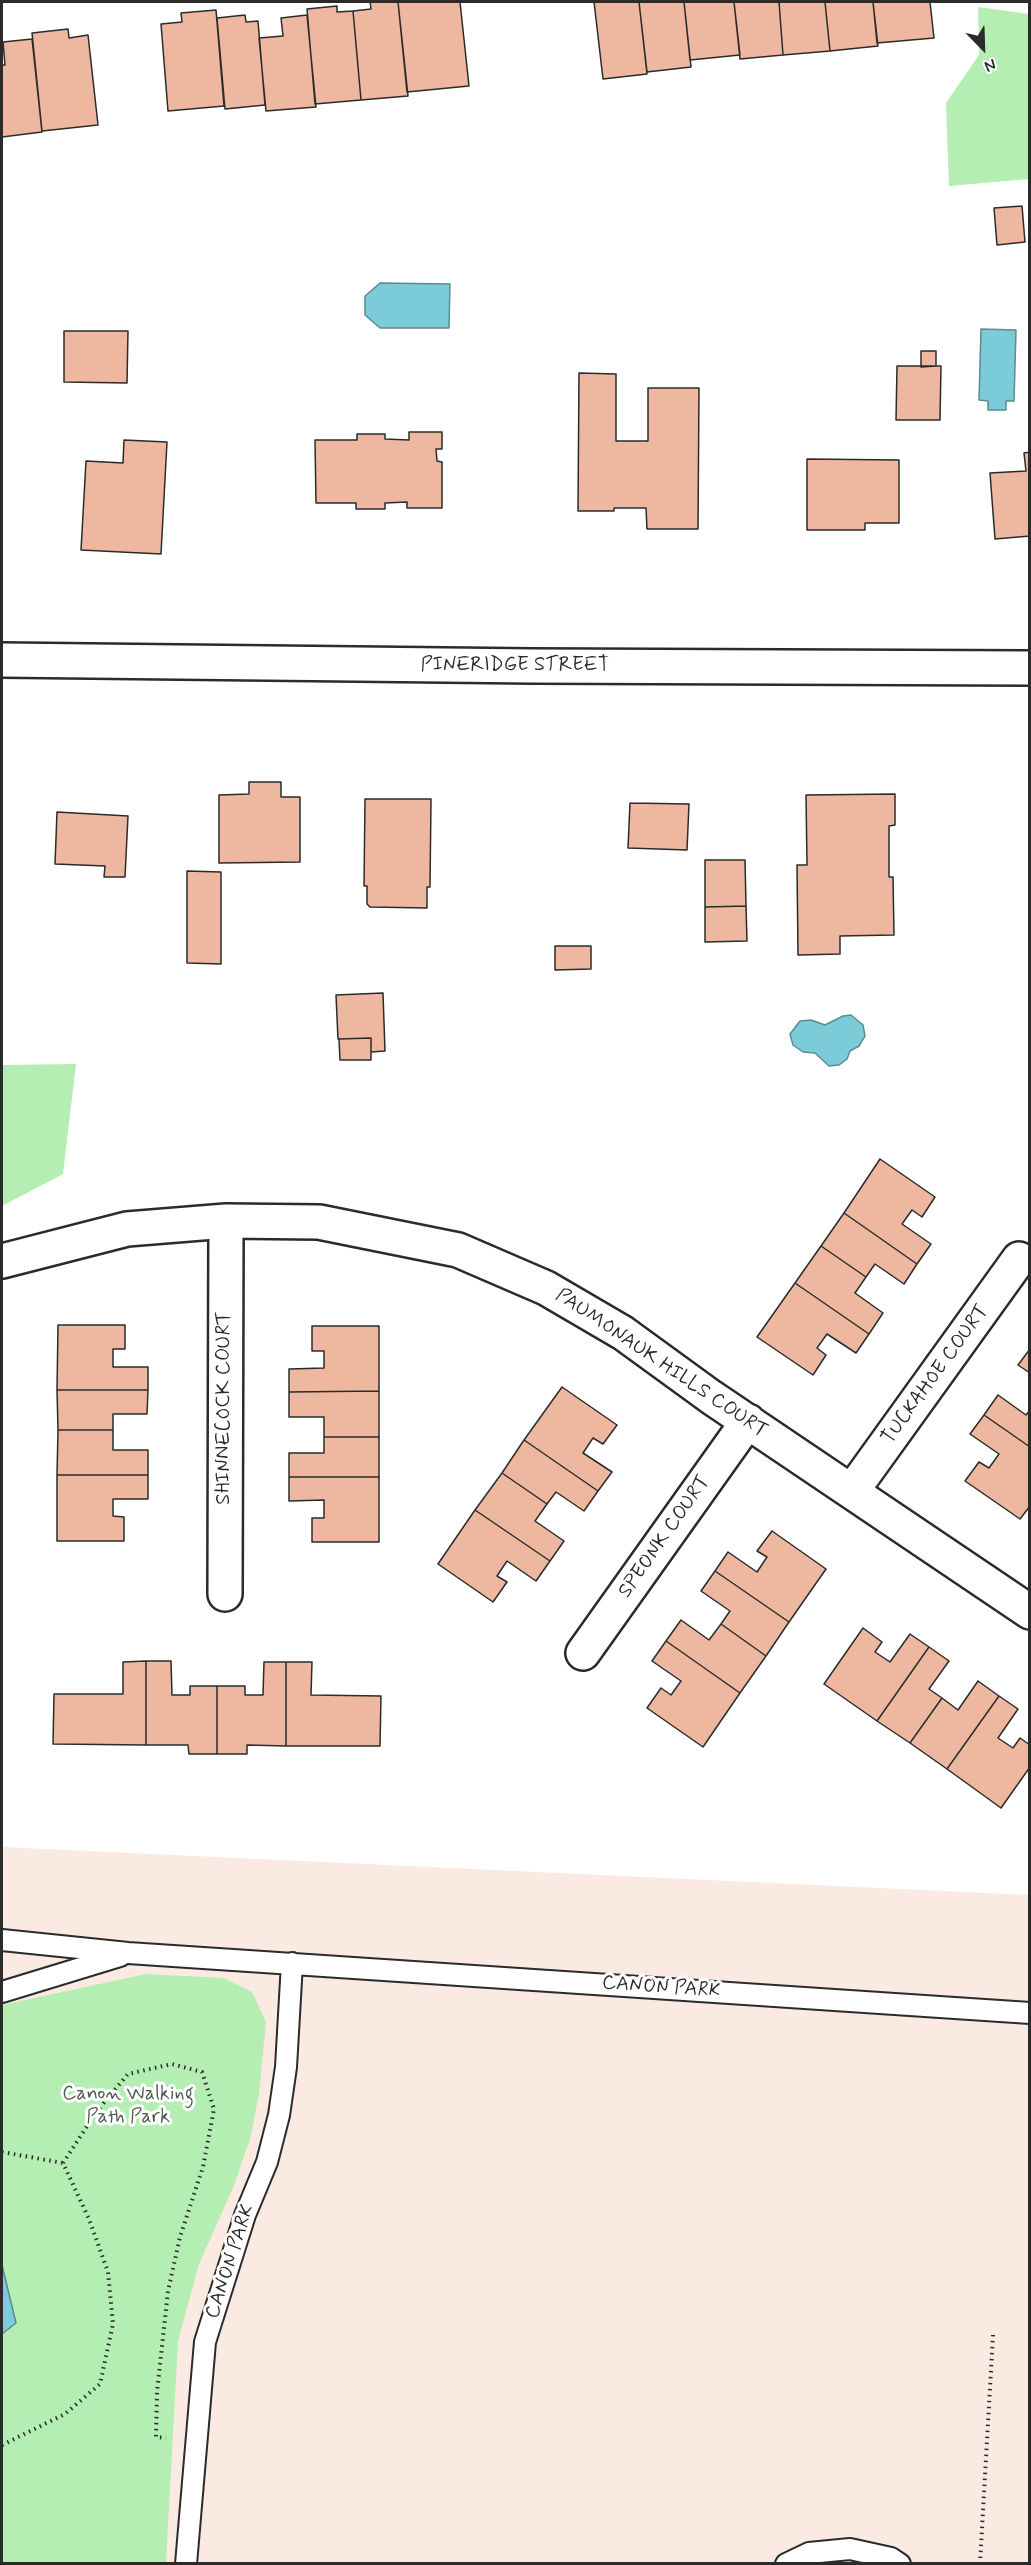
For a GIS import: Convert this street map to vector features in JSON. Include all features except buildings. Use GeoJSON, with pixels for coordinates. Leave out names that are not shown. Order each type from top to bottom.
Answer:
{"type":"FeatureCollection","features":[{"type":"Feature","properties":{"kind":"street","name":"PINERIDGE STREET"},"geometry":{"type":"LineString","coordinates":[[2,660],[510,666],[1029,668]]}},
{"type":"Feature","properties":{"kind":"street","name":"PAUMONAUK HILLS COURT"},"geometry":{"type":"LineString","coordinates":[[2,1261],[127,1229],[226,1221],[319,1222],[458,1250],[546,1288],[623,1334],[1029,1612]]}},
{"type":"Feature","properties":{"kind":"street","name":"SHINNECOCK COURT"},"geometry":{"type":"LineString","coordinates":[[225,1594],[226,1221]]}},
{"type":"Feature","properties":{"kind":"street","name":"TUCKAHOE COURT"},"geometry":{"type":"LineString","coordinates":[[852,1491],[1019,1259]]}},
{"type":"Feature","properties":{"kind":"street","name":"SPEONK COURT"},"geometry":{"type":"LineString","coordinates":[[583,1653],[747,1421]]}},
{"type":"Feature","properties":{"kind":"lane","name":"CANON PARK"},"geometry":{"type":"LineString","coordinates":[[2,1940],[128,1953],[1029,2013]]}},
{"type":"Feature","properties":{"kind":"lane"},"geometry":{"type":"LineString","coordinates":[[2,1992],[128,1953]]}},
{"type":"Feature","properties":{"kind":"lane","name":"CANON PARK"},"geometry":{"type":"LineString","coordinates":[[186,2564],[205,2342],[244,2215],[267,2162],[279,2115],[286,2067],[292,1963]]}},
{"type":"Feature","properties":{"kind":"lane"},"geometry":{"type":"LineString","coordinates":[[786,2564],[809,2553],[850,2549],[891,2558],[900,2564]]}},
{"type":"Feature","properties":{"kind":"path"},"geometry":{"type":"LineString","coordinates":[[63,2163],[97,2111],[128,2074],[172,2064],[202,2072],[214,2109],[203,2167],[180,2237],[168,2291],[156,2437],[196,2439]]}},
{"type":"Feature","properties":{"kind":"path"},"geometry":{"type":"LineString","coordinates":[[2,2152],[63,2163]]}},
{"type":"Feature","properties":{"kind":"path"},"geometry":{"type":"LineString","coordinates":[[2,2445],[65,2414],[100,2384],[113,2324],[108,2272],[89,2219],[63,2163]]}},
{"type":"Feature","properties":{"kind":"path"},"geometry":{"type":"LineString","coordinates":[[980,2564],[993,2335]]}},
{"type":"Feature","properties":{"kind":"shaded area"},"geometry":{"type":"Polygon","coordinates":[[[2,1847],[1029,1895],[1029,2563],[2,2564],[2,1847]]]}},
{"type":"Feature","properties":{"kind":"green space"},"geometry":{"type":"Polygon","coordinates":[[[978,7],[1029,14],[1029,179],[949,186],[946,103],[979,55],[978,7]]]}},
{"type":"Feature","properties":{"kind":"green space"},"geometry":{"type":"Polygon","coordinates":[[[76,1064],[63,1174],[2,1206],[2,1065],[76,1064]]]}},
{"type":"Feature","properties":{"kind":"green space","name":"Canon Walking Path Park"},"geometry":{"type":"Polygon","coordinates":[[[146,1974],[223,1978],[252,1992],[266,2022],[259,2093],[251,2136],[233,2188],[199,2264],[178,2341],[166,2563],[2,2563],[2,2005],[146,1974]]]}},
{"type":"Feature","properties":{"kind":"water"},"geometry":{"type":"Polygon","coordinates":[[[380,283],[450,284],[449,328],[380,328],[365,315],[365,296],[380,283]]]}},
{"type":"Feature","properties":{"kind":"water"},"geometry":{"type":"Polygon","coordinates":[[[981,329],[1016,330],[1014,401],[1006,401],[1006,410],[988,410],[988,401],[979,400],[981,329]]]}},
{"type":"Feature","properties":{"kind":"water"},"geometry":{"type":"Polygon","coordinates":[[[851,1015],[863,1025],[865,1036],[859,1046],[850,1051],[847,1059],[839,1065],[829,1066],[815,1053],[803,1052],[793,1045],[790,1034],[800,1021],[811,1020],[825,1025],[843,1016],[851,1015]]]}},
{"type":"Feature","properties":{"kind":"water"},"geometry":{"type":"Polygon","coordinates":[[[2,2265],[16,2323],[2,2334],[2,2265]]]}}]}
